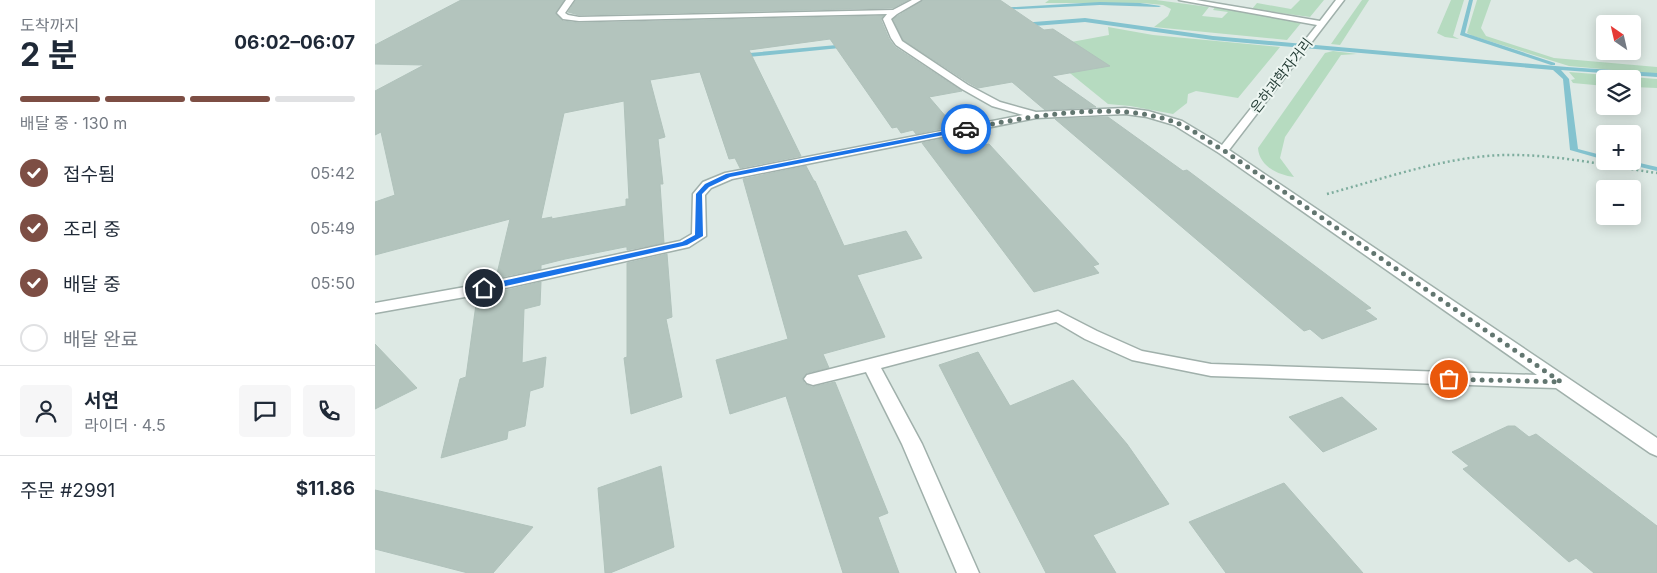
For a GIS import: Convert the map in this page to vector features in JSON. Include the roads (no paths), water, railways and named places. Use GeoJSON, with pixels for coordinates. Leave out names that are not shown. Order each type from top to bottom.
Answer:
{"type":"FeatureCollection","features":[{"type":"Feature","properties":{"kind":"street"},"geometry":{"type":"LineString","coordinates":[[570,0],[561,13],[566,17],[579,20],[894,12]]}},
{"type":"Feature","properties":{"kind":"street"},"geometry":{"type":"LineString","coordinates":[[917,0],[894,12],[887,19],[897,40],[965,87],[996,104],[1036,116]]}},
{"type":"Feature","properties":{"kind":"street"},"geometry":{"type":"LineString","coordinates":[[1183,0],[1321,23]]}},
{"type":"Feature","properties":{"kind":"street"},"geometry":{"type":"LineString","coordinates":[[1228,8],[1237,0]]}},
{"type":"Feature","properties":{"kind":"street","name":"은하과학자거리"},"geometry":{"type":"LineString","coordinates":[[1223,150],[1340,0]]}},
{"type":"Feature","properties":{"kind":"street"},"geometry":{"type":"LineString","coordinates":[[375,308],[465,292],[685,244],[699,236],[699,194],[707,185],[729,176],[1036,116],[1125,111],[1148,114],[1179,123],[1223,150],[1657,448]]}},
{"type":"Feature","properties":{"kind":"street"},"geometry":{"type":"LineString","coordinates":[[813,379],[1058,316],[1091,335],[1138,356],[1211,370],[1561,382]]}},
{"type":"Feature","properties":{"kind":"street"},"geometry":{"type":"LineString","coordinates":[[871,364],[912,444],[968,573]]}},
{"type":"Feature","properties":{"kind":"waterway"},"geometry":{"type":"LineString","coordinates":[[1471,0],[1462,34],[1553,64]]}},
{"type":"Feature","properties":{"kind":"waterway"},"geometry":{"type":"LineString","coordinates":[[999,9],[1100,4],[1159,6]]}},
{"type":"Feature","properties":{"kind":"waterway"},"geometry":{"type":"LineString","coordinates":[[1021,25],[1085,20],[1213,38],[1657,75]]}},
{"type":"Feature","properties":{"kind":"waterway"},"geometry":{"type":"LineString","coordinates":[[738,56],[848,46]]}},
{"type":"Feature","properties":{"kind":"waterway"},"geometry":{"type":"LineString","coordinates":[[1555,68],[1566,79],[1574,150],[1596,156]]}},
{"type":"Feature","properties":{"kind":"waterway"},"geometry":{"type":"LineString","coordinates":[[1641,166],[1657,169]]}}]}
